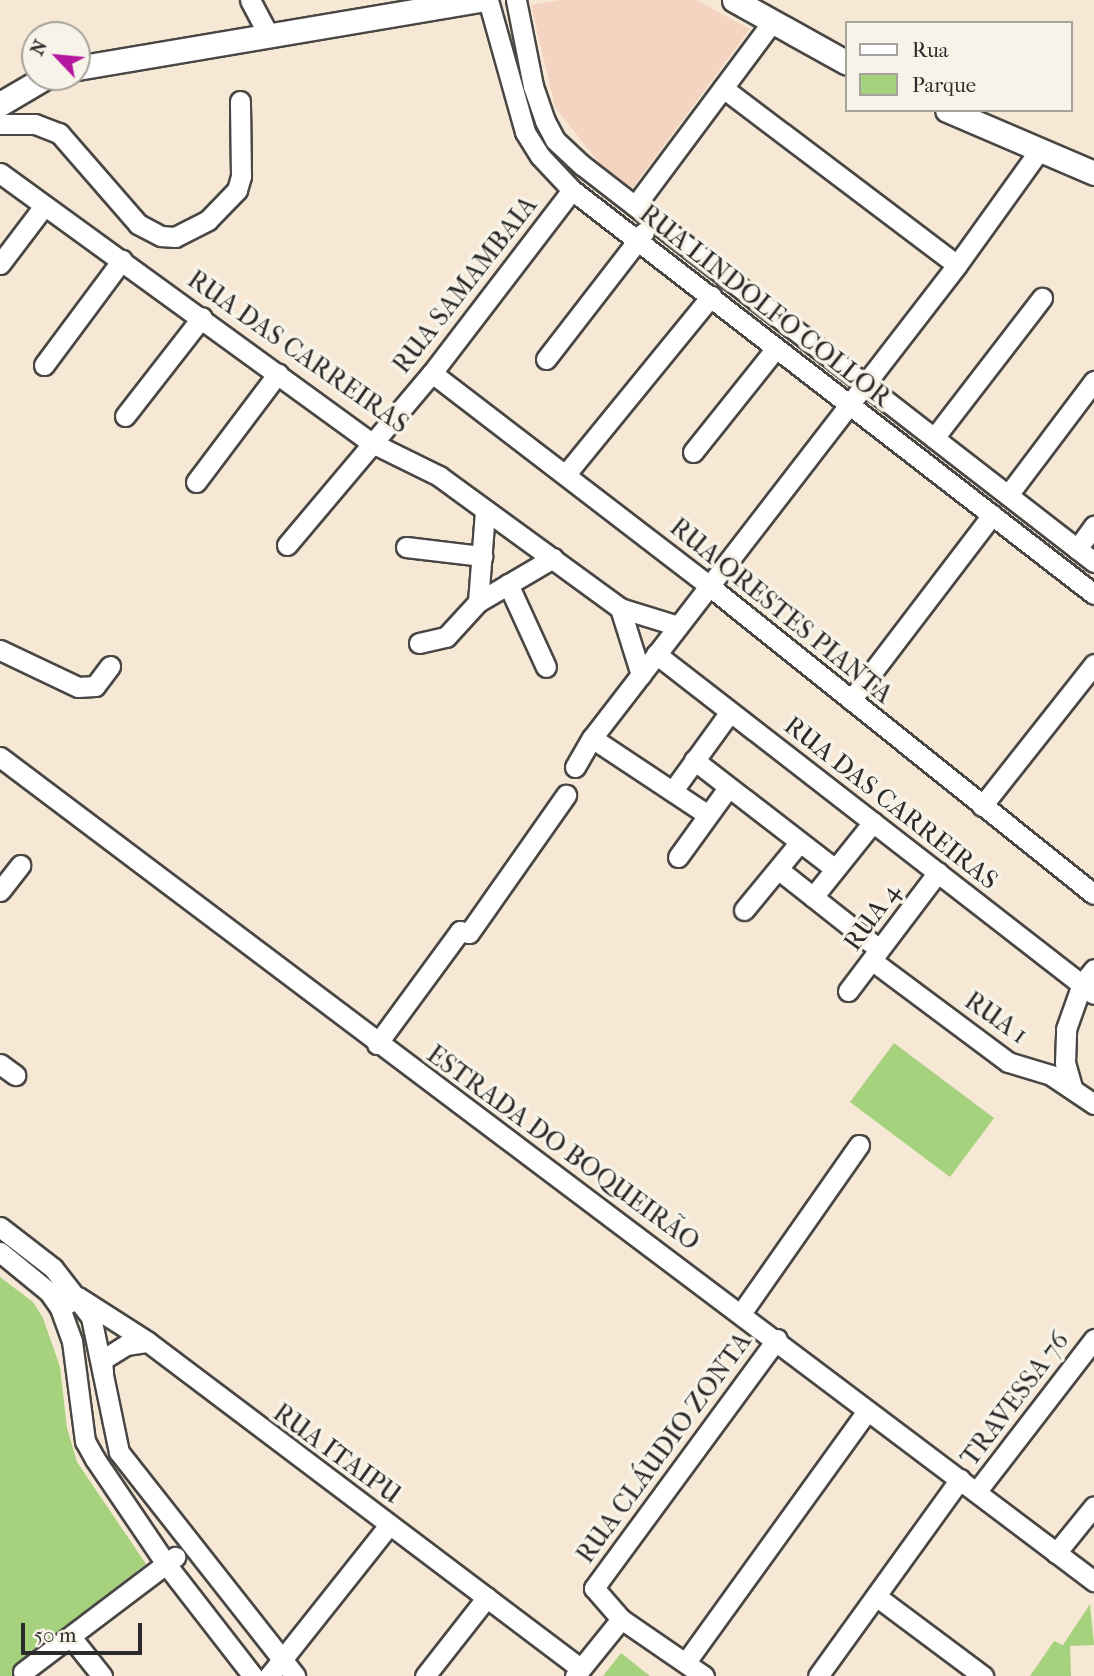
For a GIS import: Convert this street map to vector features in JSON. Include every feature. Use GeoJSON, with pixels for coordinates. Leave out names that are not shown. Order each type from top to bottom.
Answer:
{"type":"FeatureCollection","features":[{"type":"Feature","properties":{"kind":"main road"},"geometry":{"type":"LineString","coordinates":[[91,66],[477,0]]}},
{"type":"Feature","properties":{"kind":"main road"},"geometry":{"type":"LineString","coordinates":[[734,0],[846,62]]}},
{"type":"Feature","properties":{"kind":"main road"},"geometry":{"type":"LineString","coordinates":[[0,104],[22,91]]}},
{"type":"Feature","properties":{"kind":"main road"},"geometry":{"type":"LineString","coordinates":[[951,112],[1094,173]]}},
{"type":"Feature","properties":{"kind":"street"},"geometry":{"type":"LineString","coordinates":[[250,0],[269,35]]}},
{"type":"Feature","properties":{"kind":"street","name":"RUA LINDOLFO COLLOR"},"geometry":{"type":"LineString","coordinates":[[488,0],[525,132],[540,156],[572,190],[1094,593]]}},
{"type":"Feature","properties":{"kind":"street","name":"RUA LINDOLFO COLLOR"},"geometry":{"type":"LineString","coordinates":[[516,0],[533,86],[555,140],[582,165],[652,220],[1094,562]]}},
{"type":"Feature","properties":{"kind":"street"},"geometry":{"type":"LineString","coordinates":[[635,206],[772,22]]}},
{"type":"Feature","properties":{"kind":"street"},"geometry":{"type":"LineString","coordinates":[[723,88],[957,265]]}},
{"type":"Feature","properties":{"kind":"street"},"geometry":{"type":"LineString","coordinates":[[0,124],[36,124],[59,133],[138,224],[160,236],[175,237],[208,219],[237,190],[241,176],[240,101]]}},
{"type":"Feature","properties":{"kind":"street"},"geometry":{"type":"LineString","coordinates":[[575,767],[592,738],[957,265],[1039,151]]}},
{"type":"Feature","properties":{"kind":"street","name":"RUA DAS CARREIRAS"},"geometry":{"type":"LineString","coordinates":[[0,173],[202,317],[372,443],[439,476],[620,608],[678,626]]}},
{"type":"Feature","properties":{"kind":"street","name":"RUA SAMAMBAIA"},"geometry":{"type":"LineString","coordinates":[[288,545],[432,373],[572,190]]}},
{"type":"Feature","properties":{"kind":"street"},"geometry":{"type":"LineString","coordinates":[[0,264],[44,206]]}},
{"type":"Feature","properties":{"kind":"street"},"geometry":{"type":"LineString","coordinates":[[546,359],[652,220]]}},
{"type":"Feature","properties":{"kind":"street"},"geometry":{"type":"LineString","coordinates":[[44,365],[122,260]]}},
{"type":"Feature","properties":{"kind":"street"},"geometry":{"type":"LineString","coordinates":[[566,474],[710,296]]}},
{"type":"Feature","properties":{"kind":"street"},"geometry":{"type":"LineString","coordinates":[[934,438],[1042,298]]}},
{"type":"Feature","properties":{"kind":"street"},"geometry":{"type":"LineString","coordinates":[[125,416],[202,317]]}},
{"type":"Feature","properties":{"kind":"street"},"geometry":{"type":"LineString","coordinates":[[693,452],[776,348]]}},
{"type":"Feature","properties":{"kind":"street"},"geometry":{"type":"LineString","coordinates":[[197,482],[278,373]]}},
{"type":"Feature","properties":{"kind":"street","name":"RUA ORESTES PIANTA"},"geometry":{"type":"LineString","coordinates":[[432,373],[708,585],[1094,894]]}},
{"type":"Feature","properties":{"kind":"street"},"geometry":{"type":"LineString","coordinates":[[1008,495],[1094,381]]}},
{"type":"Feature","properties":{"kind":"street"},"geometry":{"type":"LineString","coordinates":[[478,602],[485,510]]}},
{"type":"Feature","properties":{"kind":"street"},"geometry":{"type":"LineString","coordinates":[[851,700],[992,515]]}},
{"type":"Feature","properties":{"kind":"street"},"geometry":{"type":"LineString","coordinates":[[1077,549],[1094,526]]}},
{"type":"Feature","properties":{"kind":"street"},"geometry":{"type":"LineString","coordinates":[[406,547],[482,556]]}},
{"type":"Feature","properties":{"kind":"street"},"geometry":{"type":"LineString","coordinates":[[419,643],[446,637],[478,602],[553,558]]}},
{"type":"Feature","properties":{"kind":"street"},"geometry":{"type":"LineString","coordinates":[[508,584],[546,667]]}},
{"type":"Feature","properties":{"kind":"street"},"geometry":{"type":"LineString","coordinates":[[620,608],[641,675]]}},
{"type":"Feature","properties":{"kind":"street"},"geometry":{"type":"LineString","coordinates":[[0,650],[78,687],[95,686],[110,666]]}},
{"type":"Feature","properties":{"kind":"street","name":"RUA DAS CARREIRAS"},"geometry":{"type":"LineString","coordinates":[[656,654],[938,872],[1090,982]]}},
{"type":"Feature","properties":{"kind":"street"},"geometry":{"type":"LineString","coordinates":[[982,806],[1094,664]]}},
{"type":"Feature","properties":{"kind":"street"},"geometry":{"type":"LineString","coordinates":[[674,789],[730,712]]}},
{"type":"Feature","properties":{"kind":"street"},"geometry":{"type":"LineString","coordinates":[[592,738],[674,789],[708,815]]}},
{"type":"Feature","properties":{"kind":"street","name":"ESTRADA DO BOQUEIRÃO"},"geometry":{"type":"LineString","coordinates":[[0,757],[377,1044],[742,1312],[1094,1581]]}},
{"type":"Feature","properties":{"kind":"street"},"geometry":{"type":"LineString","coordinates":[[694,760],[835,869]]}},
{"type":"Feature","properties":{"kind":"street"},"geometry":{"type":"LineString","coordinates":[[678,857],[728,788]]}},
{"type":"Feature","properties":{"kind":"street"},"geometry":{"type":"LineString","coordinates":[[377,1044],[460,931],[469,933],[566,795]]}},
{"type":"Feature","properties":{"kind":"street"},"geometry":{"type":"LineString","coordinates":[[813,897],[873,822]]}},
{"type":"Feature","properties":{"kind":"street"},"geometry":{"type":"LineString","coordinates":[[744,910],[766,878],[779,870],[799,843]]}},
{"type":"Feature","properties":{"kind":"street"},"geometry":{"type":"LineString","coordinates":[[0,891],[20,865]]}},
{"type":"Feature","properties":{"kind":"street","name":"RUA 1"},"geometry":{"type":"LineString","coordinates":[[779,870],[877,955],[1009,1062],[1051,1075],[1094,1104]]}},
{"type":"Feature","properties":{"kind":"street","name":"RUA 4"},"geometry":{"type":"LineString","coordinates":[[848,991],[938,872]]}},
{"type":"Feature","properties":{"kind":"street"},"geometry":{"type":"LineString","coordinates":[[1072,1087],[1065,1063],[1066,1029],[1090,982]]}},
{"type":"Feature","properties":{"kind":"street"},"geometry":{"type":"LineString","coordinates":[[742,1312],[859,1145]]}},
{"type":"Feature","properties":{"kind":"street"},"geometry":{"type":"LineString","coordinates":[[0,1227],[52,1268],[78,1297],[91,1317],[119,1452],[189,1546],[289,1669]]}},
{"type":"Feature","properties":{"kind":"street"},"geometry":{"type":"LineString","coordinates":[[0,1252],[49,1292],[60,1308],[72,1341],[85,1441],[166,1564],[253,1676]]}},
{"type":"Feature","properties":{"kind":"street"},"geometry":{"type":"LineString","coordinates":[[60,1308],[78,1297]]}},
{"type":"Feature","properties":{"kind":"street","name":"RUA ITAIPU"},"geometry":{"type":"LineString","coordinates":[[78,1297],[148,1342],[487,1597],[578,1672]]}},
{"type":"Feature","properties":{"kind":"street","name":"RUA CLÁUDIO ZONTA"},"geometry":{"type":"LineString","coordinates":[[621,1619],[597,1598],[594,1588],[777,1339]]}},
{"type":"Feature","properties":{"kind":"street","name":"TRAVESSA 76"},"geometry":{"type":"LineString","coordinates":[[977,1491],[1094,1339]]}},
{"type":"Feature","properties":{"kind":"street"},"geometry":{"type":"LineString","coordinates":[[103,1373],[102,1360],[126,1345],[148,1342]]}},
{"type":"Feature","properties":{"kind":"street"},"geometry":{"type":"LineString","coordinates":[[686,1662],[867,1410]]}},
{"type":"Feature","properties":{"kind":"street"},"geometry":{"type":"LineString","coordinates":[[818,1676],[960,1479]]}},
{"type":"Feature","properties":{"kind":"street"},"geometry":{"type":"LineString","coordinates":[[1056,1553],[1094,1506]]}},
{"type":"Feature","properties":{"kind":"street"},"geometry":{"type":"LineString","coordinates":[[269,1676],[289,1669],[388,1525]]}},
{"type":"Feature","properties":{"kind":"street"},"geometry":{"type":"LineString","coordinates":[[23,1672],[189,1546]]}},
{"type":"Feature","properties":{"kind":"street"},"geometry":{"type":"LineString","coordinates":[[876,1596],[983,1676]]}},
{"type":"Feature","properties":{"kind":"street"},"geometry":{"type":"LineString","coordinates":[[425,1676],[487,1597]]}},
{"type":"Feature","properties":{"kind":"street"},"geometry":{"type":"LineString","coordinates":[[578,1672],[621,1619],[704,1676]]}},
{"type":"Feature","properties":{"kind":"street"},"geometry":{"type":"LineString","coordinates":[[71,1637],[102,1676]]}},
{"type":"Feature","properties":{"kind":"shaded area"},"geometry":{"type":"Polygon","coordinates":[[[561,0],[696,0],[750,29],[631,190],[600,164],[555,107],[531,5],[561,0]]]}},
{"type":"Feature","properties":{"kind":"green space"},"geometry":{"type":"Polygon","coordinates":[[[894,1043],[994,1118],[950,1177],[850,1102],[894,1043]]]}},
{"type":"Feature","properties":{"kind":"green space"},"geometry":{"type":"Polygon","coordinates":[[[0,1277],[33,1302],[43,1318],[60,1367],[67,1428],[77,1462],[146,1564],[18,1663],[23,1676],[0,1676],[0,1277]]]}},
{"type":"Feature","properties":{"kind":"green space"},"geometry":{"type":"Polygon","coordinates":[[[1090,1604],[1094,1645],[1070,1646],[1071,1676],[1030,1676],[1054,1641],[1063,1645],[1090,1604]]]}},
{"type":"Feature","properties":{"kind":"green space"},"geometry":{"type":"Polygon","coordinates":[[[621,1653],[650,1676],[603,1676],[621,1653]]]}}]}
